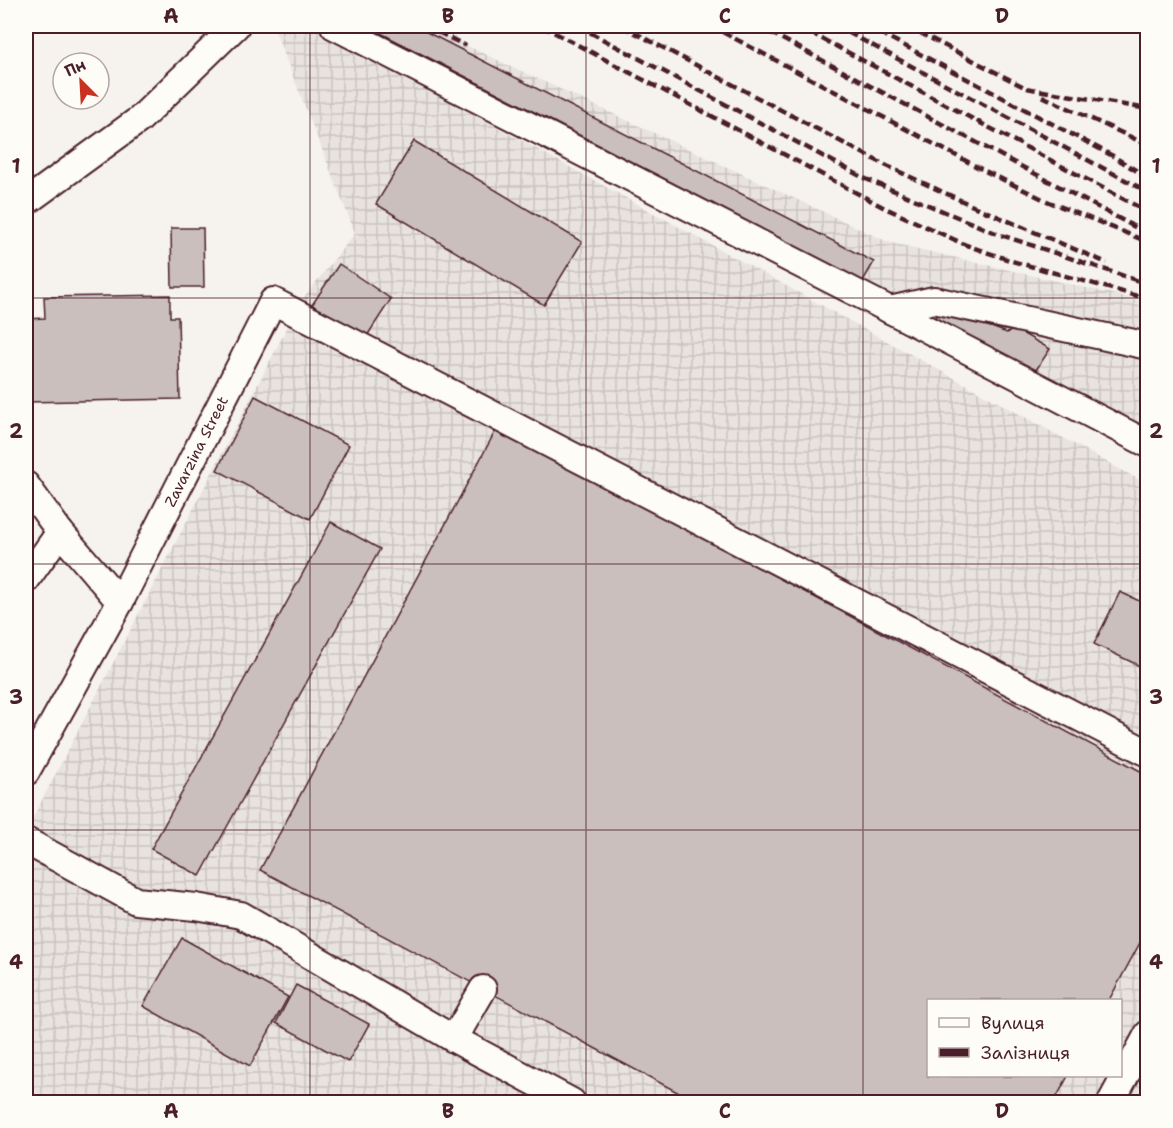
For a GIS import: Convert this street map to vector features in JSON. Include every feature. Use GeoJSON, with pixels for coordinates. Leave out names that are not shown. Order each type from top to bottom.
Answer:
{"type":"FeatureCollection","features":[{"type":"Feature","properties":{"kind":"lane"},"geometry":{"type":"LineString","coordinates":[[26,202],[140,119],[237,26]]}},
{"type":"Feature","properties":{"kind":"lane"},"geometry":{"type":"LineString","coordinates":[[334,26],[1148,444]]}},
{"type":"Feature","properties":{"kind":"lane"},"geometry":{"type":"LineString","coordinates":[[890,310],[934,300],[1148,345]]}},
{"type":"Feature","properties":{"kind":"lane","name":"Zavarzina Street"},"geometry":{"type":"LineString","coordinates":[[26,772],[120,602],[273,301],[1148,753]]}},
{"type":"Feature","properties":{"kind":"lane"},"geometry":{"type":"LineString","coordinates":[[26,485],[60,532],[120,602]]}},
{"type":"Feature","properties":{"kind":"lane"},"geometry":{"type":"LineString","coordinates":[[26,580],[60,532]]}},
{"type":"Feature","properties":{"kind":"lane"},"geometry":{"type":"LineString","coordinates":[[26,841],[136,901],[196,907],[241,915],[454,1039],[572,1102]]}},
{"type":"Feature","properties":{"kind":"lane"},"geometry":{"type":"LineString","coordinates":[[454,1039],[483,989]]}},
{"type":"Feature","properties":{"kind":"lane"},"geometry":{"type":"LineString","coordinates":[[1111,1102],[1148,1034]]}},
{"type":"Feature","properties":{"kind":"shaded area"},"geometry":{"type":"Polygon","coordinates":[[[273,26],[313,26],[1147,484],[1147,1102],[26,1102],[26,831],[301,301],[355,233],[273,26]]]}},
{"type":"Feature","properties":{"kind":"shaded area"},"geometry":{"type":"Polygon","coordinates":[[[319,26],[425,26],[888,242],[1147,302],[1147,457],[319,26]]]}},
{"type":"Feature","properties":{"kind":"building"},"geometry":{"type":"Polygon","coordinates":[[[367,26],[415,26],[874,262],[863,281],[367,26]]]}},
{"type":"Feature","properties":{"kind":"building"},"geometry":{"type":"Polygon","coordinates":[[[414,141],[582,242],[544,305],[376,204],[414,141]]]}},
{"type":"Feature","properties":{"kind":"building"},"geometry":{"type":"Polygon","coordinates":[[[171,228],[203,228],[204,287],[172,287],[171,228]]]}},
{"type":"Feature","properties":{"kind":"building"},"geometry":{"type":"Polygon","coordinates":[[[339,264],[391,299],[365,339],[312,305],[339,264]]]}},
{"type":"Feature","properties":{"kind":"building"},"geometry":{"type":"Polygon","coordinates":[[[170,295],[170,317],[178,317],[180,399],[26,402],[26,319],[45,318],[44,297],[170,295]]]}},
{"type":"Feature","properties":{"kind":"building"},"geometry":{"type":"Polygon","coordinates":[[[940,308],[1007,333],[1015,329],[1050,349],[1032,376],[932,324],[940,308]]]}},
{"type":"Feature","properties":{"kind":"building"},"geometry":{"type":"Polygon","coordinates":[[[255,396],[349,445],[310,519],[217,470],[255,396]]]}},
{"type":"Feature","properties":{"kind":"building"},"geometry":{"type":"Polygon","coordinates":[[[497,428],[1148,775],[1148,928],[1110,999],[927,999],[927,1077],[1067,1077],[1054,1102],[696,1102],[260,870],[497,428]]]}},
{"type":"Feature","properties":{"kind":"building"},"geometry":{"type":"Polygon","coordinates":[[[331,522],[380,549],[200,876],[151,849],[331,522]]]}},
{"type":"Feature","properties":{"kind":"building"},"geometry":{"type":"Polygon","coordinates":[[[1120,592],[1148,605],[1148,670],[1094,644],[1120,592]]]}},
{"type":"Feature","properties":{"kind":"building"},"geometry":{"type":"Polygon","coordinates":[[[182,938],[288,997],[250,1066],[143,1006],[182,938]]]}},
{"type":"Feature","properties":{"kind":"building"},"geometry":{"type":"Polygon","coordinates":[[[296,985],[369,1024],[348,1062],[276,1023],[296,985]]]}},
{"type":"Feature","properties":{"kind":"railway"},"geometry":{"type":"LineString","coordinates":[[426,26],[466,46]]}},
{"type":"Feature","properties":{"kind":"railway"},"geometry":{"type":"LineString","coordinates":[[542,26],[885,208],[966,245],[1012,261],[1148,299]]}},
{"type":"Feature","properties":{"kind":"railway"},"geometry":{"type":"LineString","coordinates":[[578,26],[866,179],[998,234],[1148,284]]}},
{"type":"Feature","properties":{"kind":"railway"},"geometry":{"type":"LineString","coordinates":[[622,26],[887,166],[973,206],[1107,263]]}},
{"type":"Feature","properties":{"kind":"railway"},"geometry":{"type":"LineString","coordinates":[[711,26],[985,171],[1047,201],[1148,242]]}},
{"type":"Feature","properties":{"kind":"railway"},"geometry":{"type":"LineString","coordinates":[[758,26],[1148,234]]}},
{"type":"Feature","properties":{"kind":"railway"},"geometry":{"type":"LineString","coordinates":[[798,26],[1148,212]]}},
{"type":"Feature","properties":{"kind":"railway"},"geometry":{"type":"LineString","coordinates":[[836,26],[1148,192]]}},
{"type":"Feature","properties":{"kind":"railway"},"geometry":{"type":"LineString","coordinates":[[867,26],[1113,156],[1148,178]]}},
{"type":"Feature","properties":{"kind":"railway"},"geometry":{"type":"LineString","coordinates":[[907,26],[1026,88],[1148,109]]}},
{"type":"Feature","properties":{"kind":"railway"},"geometry":{"type":"LineString","coordinates":[[1042,96],[1148,145]]}}]}
